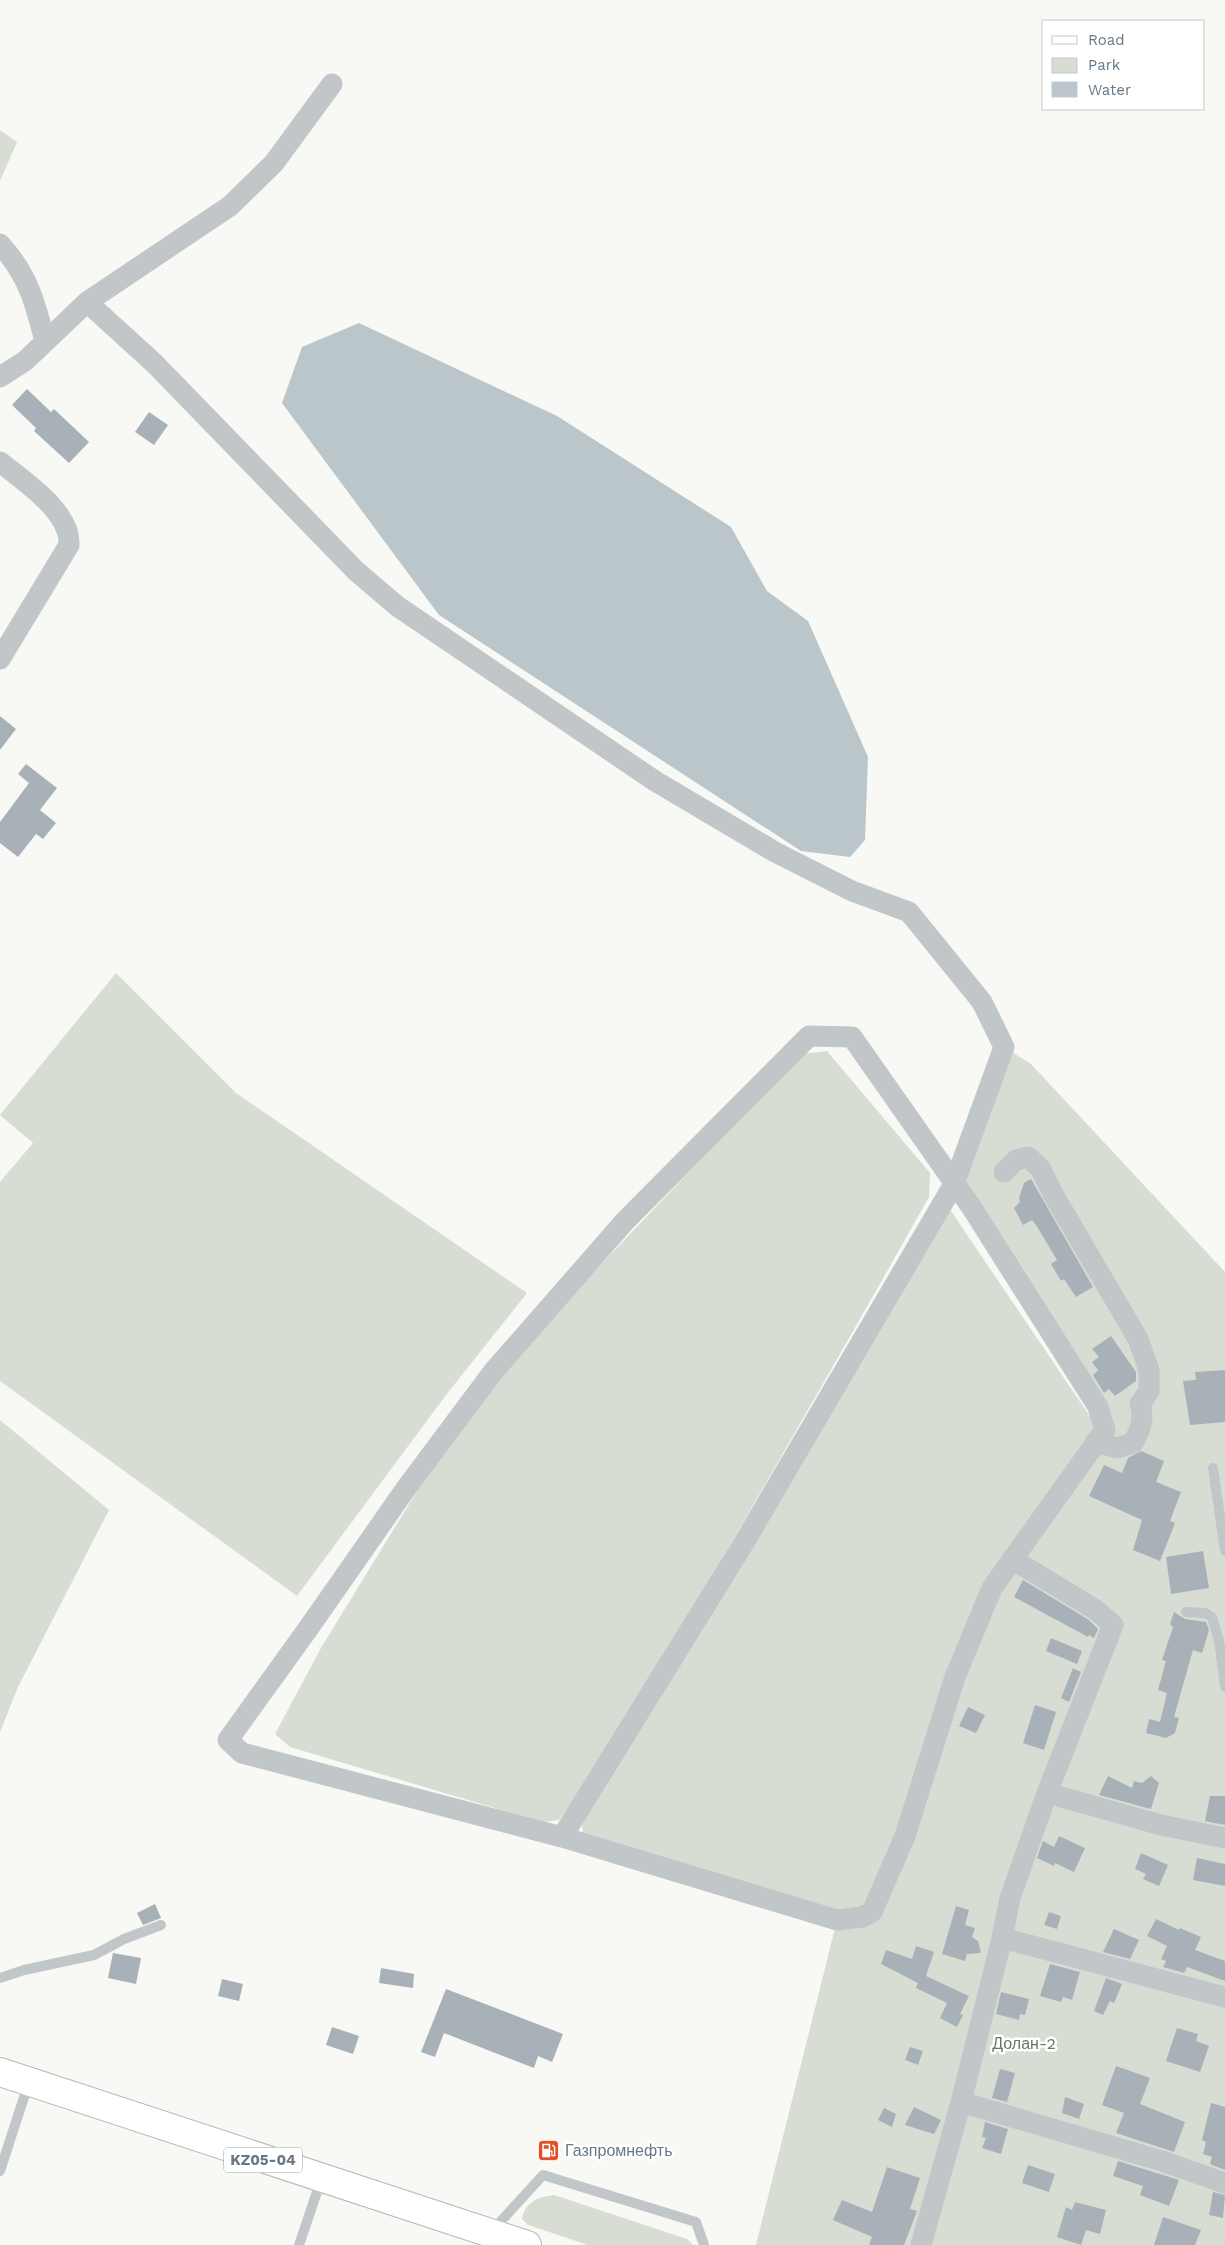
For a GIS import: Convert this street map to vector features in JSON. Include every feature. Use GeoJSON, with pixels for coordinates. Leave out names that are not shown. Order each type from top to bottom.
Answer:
{"type":"FeatureCollection","features":[{"type":"Feature","properties":{"kind":"main road","name":"KZ05-04"},"geometry":{"type":"LineString","coordinates":[[0,2072],[321,2179],[527,2245]]}},
{"type":"Feature","properties":{"kind":"street"},"geometry":{"type":"LineString","coordinates":[[0,377],[25,361],[87,302],[230,206],[274,163],[332,84]]}},
{"type":"Feature","properties":{"kind":"street"},"geometry":{"type":"LineString","coordinates":[[0,244],[11,256],[32,294],[45,341]]}},
{"type":"Feature","properties":{"kind":"street"},"geometry":{"type":"LineString","coordinates":[[87,302],[154,363],[356,571],[397,606],[655,781],[775,852],[852,891],[909,912],[982,1002],[1004,1047],[954,1184],[742,1546],[562,1837]]}},
{"type":"Feature","properties":{"kind":"street"},"geometry":{"type":"LineString","coordinates":[[0,462],[53,508],[70,534],[69,545],[0,659]]}},
{"type":"Feature","properties":{"kind":"street"},"geometry":{"type":"LineString","coordinates":[[809,1036],[852,1037],[954,1184],[972,1208],[1098,1407],[1105,1430],[992,1588],[956,1677],[905,1836],[872,1912],[862,1917],[837,1920],[562,1837],[242,1753],[228,1740],[407,1486],[493,1372],[625,1221],[809,1036]]}},
{"type":"Feature","properties":{"kind":"street"},"geometry":{"type":"LineString","coordinates":[[1004,1172],[1016,1160],[1028,1157],[1040,1168],[1052,1194],[1138,1340],[1149,1370],[1149,1391],[1140,1404],[1142,1426],[1133,1443],[1117,1448],[1095,1442]]}},
{"type":"Feature","properties":{"kind":"street"},"geometry":{"type":"LineString","coordinates":[[921,2245],[961,2102],[1002,1938],[1010,1898],[1047,1793],[1113,1625],[1096,1610],[1012,1559]]}},
{"type":"Feature","properties":{"kind":"street"},"geometry":{"type":"LineString","coordinates":[[1047,1793],[1161,1825],[1225,1838]]}},
{"type":"Feature","properties":{"kind":"street"},"geometry":{"type":"LineString","coordinates":[[1002,1938],[1225,1996]]}},
{"type":"Feature","properties":{"kind":"street"},"geometry":{"type":"LineString","coordinates":[[961,2102],[1162,2161],[1225,2183]]}},
{"type":"Feature","properties":{"kind":"lane"},"geometry":{"type":"LineString","coordinates":[[1213,1468],[1225,1551]]}},
{"type":"Feature","properties":{"kind":"lane"},"geometry":{"type":"LineString","coordinates":[[1186,1612],[1205,1613],[1212,1617],[1219,1640],[1225,1687]]}},
{"type":"Feature","properties":{"kind":"lane"},"geometry":{"type":"LineString","coordinates":[[0,1978],[24,1970],[94,1955],[124,1938],[161,1925]]}},
{"type":"Feature","properties":{"kind":"lane"},"geometry":{"type":"LineString","coordinates":[[0,2171],[29,2081]]}},
{"type":"Feature","properties":{"kind":"lane"},"geometry":{"type":"LineString","coordinates":[[490,2233],[543,2175],[696,2222],[704,2245]]}},
{"type":"Feature","properties":{"kind":"lane"},"geometry":{"type":"LineString","coordinates":[[299,2245],[321,2179]]}},
{"type":"Feature","properties":{"kind":"green space"},"geometry":{"type":"Polygon","coordinates":[[[0,130],[17,142],[0,181],[0,130]]]}},
{"type":"Feature","properties":{"kind":"green space"},"geometry":{"type":"Polygon","coordinates":[[[116,973],[236,1093],[527,1293],[446,1395],[297,1596],[0,1381],[0,1182],[33,1143],[0,1115],[116,973]]]}},
{"type":"Feature","properties":{"kind":"green space","name":"Долан-2"},"geometry":{"type":"Polygon","coordinates":[[[1004,1047],[1031,1064],[1225,1272],[1225,2245],[756,2245],[837,1920],[862,1917],[992,1588],[1105,1430],[954,1184],[1004,1047]]]}},
{"type":"Feature","properties":{"kind":"green space"},"geometry":{"type":"Polygon","coordinates":[[[827,1051],[930,1173],[929,1197],[649,1685],[579,1795],[559,1820],[542,1822],[290,1747],[275,1734],[321,1648],[430,1470],[518,1352],[801,1054],[827,1051]]]}},
{"type":"Feature","properties":{"kind":"green space"},"geometry":{"type":"Polygon","coordinates":[[[949,1208],[1095,1424],[1094,1437],[989,1588],[871,1906],[839,1914],[583,1839],[582,1821],[949,1208]]]}},
{"type":"Feature","properties":{"kind":"green space"},"geometry":{"type":"Polygon","coordinates":[[[0,1420],[109,1510],[18,1687],[0,1732],[0,1420]]]}},
{"type":"Feature","properties":{"kind":"green space"},"geometry":{"type":"Polygon","coordinates":[[[554,2195],[687,2239],[693,2245],[588,2245],[528,2225],[522,2219],[526,2208],[533,2201],[554,2195]]]}},
{"type":"Feature","properties":{"kind":"water"},"geometry":{"type":"Polygon","coordinates":[[[359,323],[557,416],[731,527],[767,591],[808,621],[868,757],[865,840],[850,857],[801,851],[439,615],[282,403],[302,347],[359,323]]]}},
{"type":"Feature","properties":{"kind":"building"},"geometry":{"type":"Polygon","coordinates":[[[27,389],[51,412],[54,409],[89,442],[69,463],[34,431],[36,428],[12,405],[27,389]]]}},
{"type":"Feature","properties":{"kind":"building"},"geometry":{"type":"Polygon","coordinates":[[[149,412],[168,425],[154,445],[135,432],[149,412]]]}},
{"type":"Feature","properties":{"kind":"building"},"geometry":{"type":"Polygon","coordinates":[[[0,716],[16,729],[0,750],[0,716]]]}},
{"type":"Feature","properties":{"kind":"building"},"geometry":{"type":"Polygon","coordinates":[[[26,764],[57,788],[40,810],[56,823],[43,839],[36,834],[18,857],[0,843],[0,822],[29,783],[18,774],[26,764]]]}},
{"type":"Feature","properties":{"kind":"building"},"geometry":{"type":"Polygon","coordinates":[[[1031,1179],[1093,1287],[1076,1297],[1064,1279],[1061,1281],[1051,1264],[1057,1260],[1036,1225],[1032,1220],[1023,1225],[1014,1208],[1020,1202],[1019,1198],[1024,1183],[1031,1179]]]}},
{"type":"Feature","properties":{"kind":"building"},"geometry":{"type":"Polygon","coordinates":[[[1111,1336],[1136,1372],[1136,1381],[1115,1396],[1109,1389],[1104,1393],[1093,1375],[1098,1370],[1092,1362],[1099,1357],[1092,1349],[1111,1336]]]}},
{"type":"Feature","properties":{"kind":"building"},"geometry":{"type":"Polygon","coordinates":[[[1225,1370],[1225,1422],[1190,1425],[1183,1381],[1196,1380],[1195,1372],[1225,1370]]]}},
{"type":"Feature","properties":{"kind":"building"},"geometry":{"type":"Polygon","coordinates":[[[1141,1451],[1164,1461],[1156,1482],[1181,1492],[1170,1521],[1175,1523],[1160,1561],[1133,1550],[1142,1520],[1089,1496],[1104,1465],[1122,1473],[1128,1458],[1141,1451]]]}},
{"type":"Feature","properties":{"kind":"building"},"geometry":{"type":"Polygon","coordinates":[[[1203,1551],[1209,1588],[1171,1594],[1166,1557],[1203,1551]]]}},
{"type":"Feature","properties":{"kind":"building"},"geometry":{"type":"Polygon","coordinates":[[[1023,1580],[1089,1620],[1098,1629],[1094,1638],[1089,1635],[1088,1637],[1014,1597],[1023,1580]]]}},
{"type":"Feature","properties":{"kind":"building"},"geometry":{"type":"Polygon","coordinates":[[[1174,1612],[1185,1619],[1206,1622],[1209,1630],[1202,1653],[1193,1650],[1174,1717],[1179,1718],[1175,1733],[1166,1738],[1146,1733],[1149,1719],[1160,1722],[1167,1693],[1158,1690],[1166,1661],[1162,1660],[1173,1627],[1170,1624],[1174,1612]]]}},
{"type":"Feature","properties":{"kind":"building"},"geometry":{"type":"Polygon","coordinates":[[[1051,1638],[1082,1651],[1077,1664],[1046,1651],[1051,1638]]]}},
{"type":"Feature","properties":{"kind":"building"},"geometry":{"type":"Polygon","coordinates":[[[1073,1668],[1081,1672],[1069,1702],[1061,1698],[1073,1668]]]}},
{"type":"Feature","properties":{"kind":"building"},"geometry":{"type":"Polygon","coordinates":[[[1035,1705],[1056,1712],[1044,1750],[1023,1743],[1035,1705]]]}},
{"type":"Feature","properties":{"kind":"building"},"geometry":{"type":"Polygon","coordinates":[[[968,1707],[985,1715],[976,1733],[959,1726],[968,1707]]]}},
{"type":"Feature","properties":{"kind":"building"},"geometry":{"type":"Polygon","coordinates":[[[1108,1776],[1132,1788],[1134,1781],[1142,1783],[1151,1776],[1159,1783],[1151,1809],[1099,1795],[1108,1776]]]}},
{"type":"Feature","properties":{"kind":"building"},"geometry":{"type":"Polygon","coordinates":[[[1210,1796],[1225,1796],[1225,1825],[1205,1821],[1210,1796]]]}},
{"type":"Feature","properties":{"kind":"building"},"geometry":{"type":"Polygon","coordinates":[[[1059,1836],[1085,1848],[1074,1872],[1055,1863],[1054,1866],[1037,1858],[1043,1841],[1054,1847],[1059,1836]]]}},
{"type":"Feature","properties":{"kind":"building"},"geometry":{"type":"Polygon","coordinates":[[[1141,1853],[1168,1865],[1159,1886],[1143,1879],[1146,1874],[1135,1869],[1141,1853]]]}},
{"type":"Feature","properties":{"kind":"building"},"geometry":{"type":"Polygon","coordinates":[[[1197,1858],[1225,1864],[1225,1886],[1193,1880],[1197,1858]]]}},
{"type":"Feature","properties":{"kind":"building"},"geometry":{"type":"Polygon","coordinates":[[[155,1904],[161,1918],[143,1925],[137,1913],[155,1904]]]}},
{"type":"Feature","properties":{"kind":"building"},"geometry":{"type":"Polygon","coordinates":[[[956,1906],[969,1910],[965,1925],[975,1928],[972,1937],[978,1941],[981,1953],[967,1954],[965,1961],[942,1954],[956,1906]]]}},
{"type":"Feature","properties":{"kind":"building"},"geometry":{"type":"Polygon","coordinates":[[[1049,1912],[1061,1916],[1057,1929],[1044,1925],[1049,1912]]]}},
{"type":"Feature","properties":{"kind":"building"},"geometry":{"type":"Polygon","coordinates":[[[1156,1919],[1179,1930],[1180,1928],[1201,1937],[1195,1950],[1225,1961],[1225,1981],[1187,1967],[1184,1973],[1163,1967],[1166,1961],[1161,1959],[1167,1946],[1147,1936],[1156,1919]]]}},
{"type":"Feature","properties":{"kind":"building"},"geometry":{"type":"Polygon","coordinates":[[[1114,1929],[1139,1940],[1130,1959],[1103,1952],[1114,1929]]]}},
{"type":"Feature","properties":{"kind":"building"},"geometry":{"type":"Polygon","coordinates":[[[916,1946],[934,1952],[926,1976],[969,1996],[960,2014],[963,2015],[957,2027],[940,2018],[947,2003],[916,1988],[918,1983],[881,1964],[886,1950],[912,1959],[916,1946]]]}},
{"type":"Feature","properties":{"kind":"building"},"geometry":{"type":"Polygon","coordinates":[[[113,1953],[141,1958],[136,1984],[108,1978],[113,1953]]]}},
{"type":"Feature","properties":{"kind":"building"},"geometry":{"type":"Polygon","coordinates":[[[1050,1964],[1080,1972],[1072,2000],[1063,1997],[1061,2002],[1040,1996],[1050,1964]]]}},
{"type":"Feature","properties":{"kind":"building"},"geometry":{"type":"Polygon","coordinates":[[[381,1968],[414,1974],[413,1988],[379,1983],[381,1968]]]}},
{"type":"Feature","properties":{"kind":"building"},"geometry":{"type":"Polygon","coordinates":[[[1106,1978],[1122,1984],[1114,2003],[1110,2001],[1103,2015],[1094,2011],[1106,1978]]]}},
{"type":"Feature","properties":{"kind":"building"},"geometry":{"type":"Polygon","coordinates":[[[222,1979],[243,1984],[239,2001],[218,1996],[222,1979]]]}},
{"type":"Feature","properties":{"kind":"building"},"geometry":{"type":"Polygon","coordinates":[[[446,1989],[563,2034],[552,2062],[538,2056],[534,2068],[444,2033],[435,2057],[421,2052],[446,1989]]]}},
{"type":"Feature","properties":{"kind":"building"},"geometry":{"type":"Polygon","coordinates":[[[1001,1992],[1029,1999],[1025,2015],[1020,2014],[1019,2020],[996,2014],[1001,1992]]]}},
{"type":"Feature","properties":{"kind":"building"},"geometry":{"type":"Polygon","coordinates":[[[332,2027],[359,2036],[353,2054],[326,2045],[332,2027]]]}},
{"type":"Feature","properties":{"kind":"building"},"geometry":{"type":"Polygon","coordinates":[[[1177,2028],[1198,2034],[1196,2041],[1209,2046],[1200,2072],[1166,2061],[1177,2028]]]}},
{"type":"Feature","properties":{"kind":"building"},"geometry":{"type":"Polygon","coordinates":[[[910,2047],[923,2051],[918,2065],[905,2060],[910,2047]]]}},
{"type":"Feature","properties":{"kind":"building"},"geometry":{"type":"Polygon","coordinates":[[[1116,2066],[1150,2078],[1140,2104],[1185,2122],[1174,2152],[1116,2133],[1124,2113],[1102,2105],[1116,2066]]]}},
{"type":"Feature","properties":{"kind":"building"},"geometry":{"type":"Polygon","coordinates":[[[1000,2069],[1015,2073],[1007,2102],[992,2098],[1000,2069]]]}},
{"type":"Feature","properties":{"kind":"building"},"geometry":{"type":"Polygon","coordinates":[[[1065,2097],[1084,2104],[1079,2119],[1062,2113],[1065,2097]]]}},
{"type":"Feature","properties":{"kind":"building"},"geometry":{"type":"Polygon","coordinates":[[[1211,2103],[1225,2107],[1225,2170],[1210,2164],[1212,2157],[1203,2154],[1206,2142],[1202,2140],[1211,2103]]]}},
{"type":"Feature","properties":{"kind":"building"},"geometry":{"type":"Polygon","coordinates":[[[914,2107],[941,2120],[934,2134],[905,2125],[914,2107]]]}},
{"type":"Feature","properties":{"kind":"building"},"geometry":{"type":"Polygon","coordinates":[[[884,2108],[896,2114],[892,2127],[878,2120],[884,2108]]]}},
{"type":"Feature","properties":{"kind":"building"},"geometry":{"type":"Polygon","coordinates":[[[985,2122],[1008,2129],[1001,2154],[982,2148],[986,2138],[982,2137],[985,2122]]]}},
{"type":"Feature","properties":{"kind":"building"},"geometry":{"type":"Polygon","coordinates":[[[1118,2161],[1179,2180],[1169,2206],[1140,2195],[1143,2186],[1113,2176],[1118,2161]]]}},
{"type":"Feature","properties":{"kind":"building"},"geometry":{"type":"Polygon","coordinates":[[[1028,2165],[1055,2174],[1049,2192],[1022,2183],[1028,2165]]]}},
{"type":"Feature","properties":{"kind":"building"},"geometry":{"type":"Polygon","coordinates":[[[887,2167],[920,2178],[910,2209],[917,2211],[904,2245],[869,2245],[872,2237],[833,2220],[842,2200],[872,2212],[887,2167]]]}},
{"type":"Feature","properties":{"kind":"building"},"geometry":{"type":"Polygon","coordinates":[[[1213,2192],[1225,2195],[1223,2218],[1209,2215],[1213,2192]]]}},
{"type":"Feature","properties":{"kind":"building"},"geometry":{"type":"Polygon","coordinates":[[[1075,2202],[1106,2210],[1100,2234],[1086,2230],[1081,2245],[1057,2237],[1066,2207],[1072,2210],[1075,2202]]]}},
{"type":"Feature","properties":{"kind":"building"},"geometry":{"type":"Polygon","coordinates":[[[1163,2217],[1201,2230],[1195,2245],[1154,2245],[1163,2217]]]}},
{"type":"Feature","properties":{"kind":"place","name":"Газпромнефть"},"geometry":{"type":"Point","coordinates":[549,2150]}}]}
